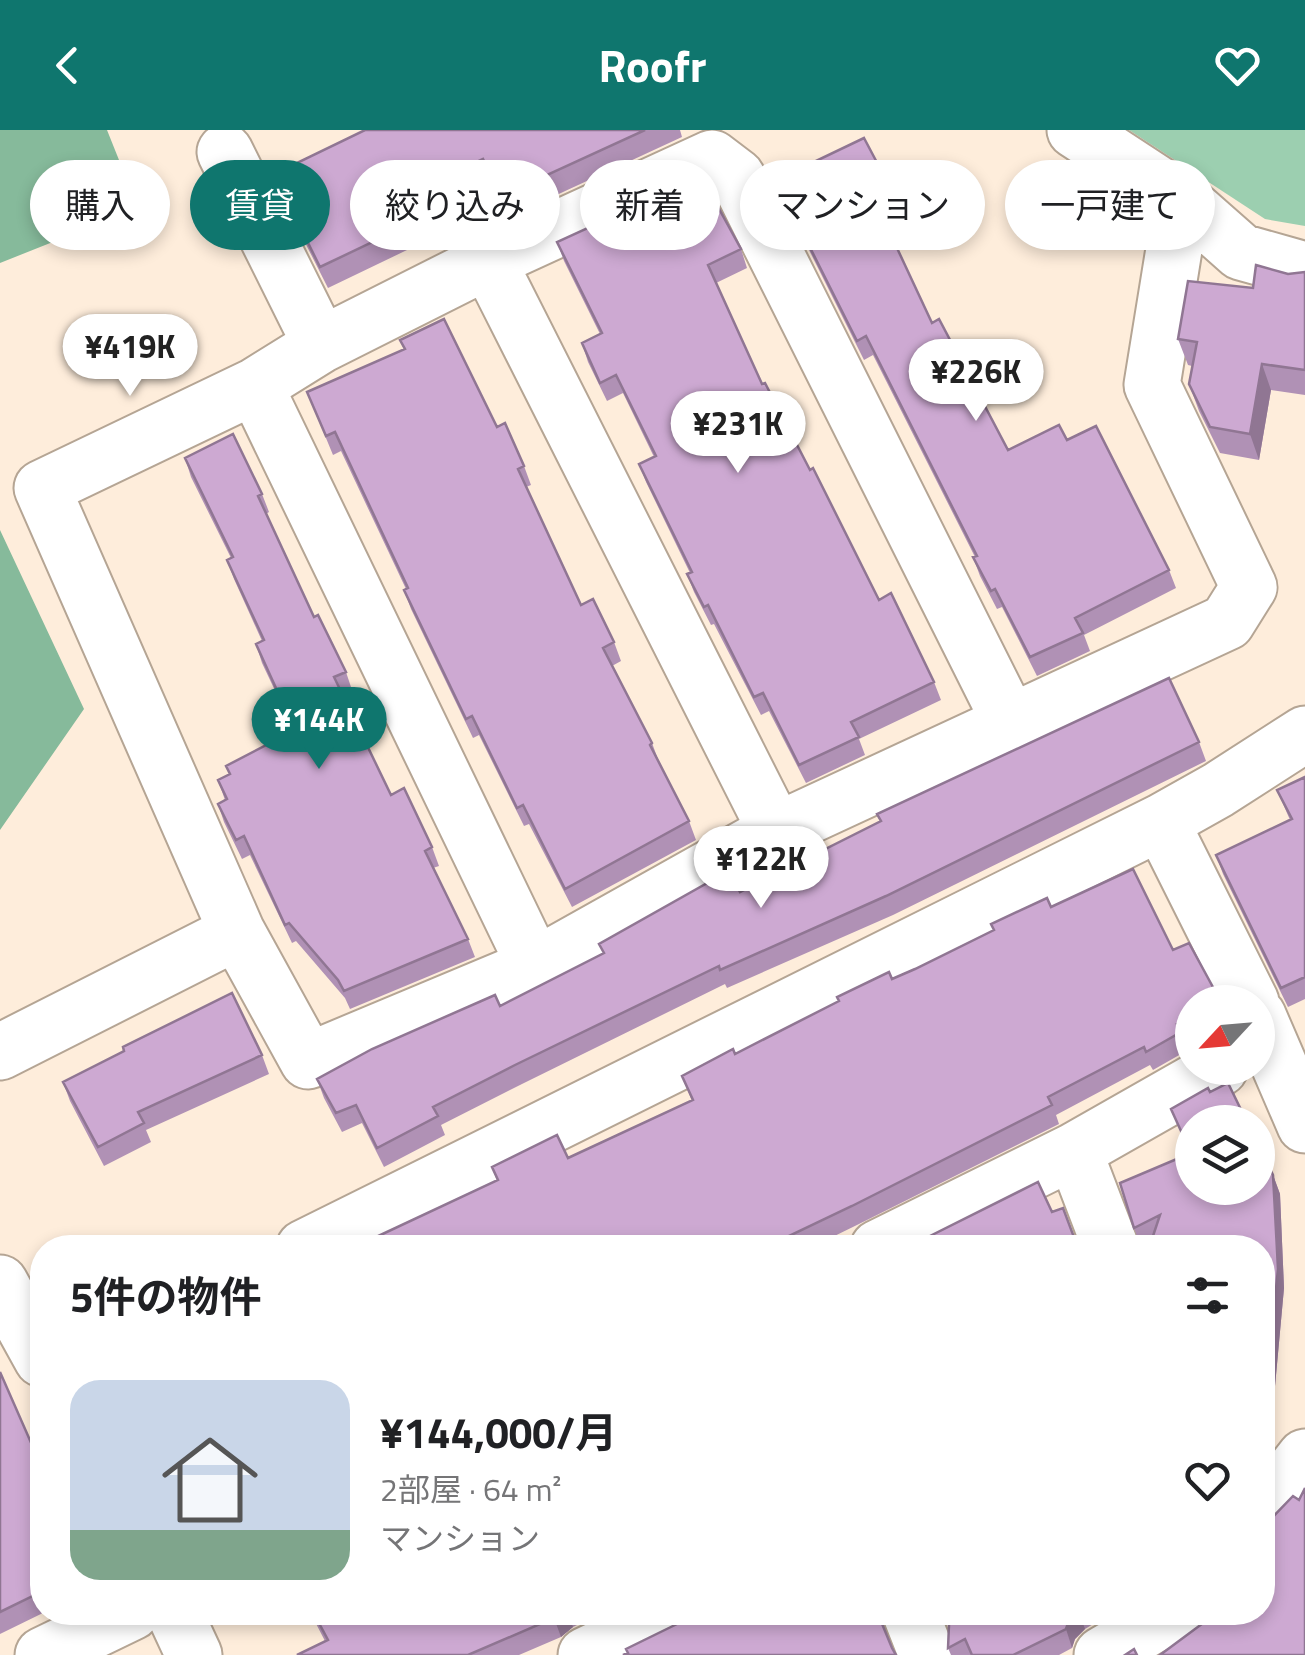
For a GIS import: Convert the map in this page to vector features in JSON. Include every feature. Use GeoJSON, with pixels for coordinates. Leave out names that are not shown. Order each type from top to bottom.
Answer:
{"type":"FeatureCollection","features":[{"type":"Feature","properties":{"kind":"street"},"geometry":{"type":"LineString","coordinates":[[1076,130],[1121,160]]}},
{"type":"Feature","properties":{"kind":"street"},"geometry":{"type":"LineString","coordinates":[[225,152],[321,345]]}},
{"type":"Feature","properties":{"kind":"street"},"geometry":{"type":"LineString","coordinates":[[1011,724],[738,177],[712,158],[488,261],[321,345],[254,386],[42,488],[237,932],[308,1061],[535,966],[776,832],[1011,724],[1227,622],[1249,587],[1152,385],[1174,250]]}},
{"type":"Feature","properties":{"kind":"street"},"geometry":{"type":"LineString","coordinates":[[1215,230],[1240,252],[1305,270]]}},
{"type":"Feature","properties":{"kind":"street"},"geometry":{"type":"LineString","coordinates":[[488,261],[776,832]]}},
{"type":"Feature","properties":{"kind":"street"},"geometry":{"type":"LineString","coordinates":[[254,386],[535,966]]}},
{"type":"Feature","properties":{"kind":"street"},"geometry":{"type":"LineString","coordinates":[[330,1235],[1160,822],[1305,734]]}},
{"type":"Feature","properties":{"kind":"street"},"geometry":{"type":"LineString","coordinates":[[1160,822],[1247,985]]}},
{"type":"Feature","properties":{"kind":"street"},"geometry":{"type":"LineString","coordinates":[[0,1052],[237,932]]}},
{"type":"Feature","properties":{"kind":"street"},"geometry":{"type":"LineString","coordinates":[[1275,1044],[1305,1125]]}},
{"type":"Feature","properties":{"kind":"street"},"geometry":{"type":"LineString","coordinates":[[905,1235],[1074,1152],[1190,1085]]}},
{"type":"Feature","properties":{"kind":"street"},"geometry":{"type":"LineString","coordinates":[[1074,1152],[1106,1235]]}},
{"type":"Feature","properties":{"kind":"street"},"geometry":{"type":"LineString","coordinates":[[0,1283],[30,1337]]}},
{"type":"Feature","properties":{"kind":"street"},"geometry":{"type":"LineString","coordinates":[[1275,1495],[1305,1457]]}},
{"type":"Feature","properties":{"kind":"street"},"geometry":{"type":"LineString","coordinates":[[44,1655],[105,1625]]}},
{"type":"Feature","properties":{"kind":"street"},"geometry":{"type":"LineString","coordinates":[[180,1625],[194,1655]]}},
{"type":"Feature","properties":{"kind":"street"},"geometry":{"type":"LineString","coordinates":[[586,1655],[649,1625]]}},
{"type":"Feature","properties":{"kind":"street"},"geometry":{"type":"LineString","coordinates":[[915,1625],[927,1655]]}},
{"type":"Feature","properties":{"kind":"street"},"geometry":{"type":"LineString","coordinates":[[1102,1655],[1153,1625]]}},
{"type":"Feature","properties":{"kind":"green space"},"geometry":{"type":"Polygon","coordinates":[[[0,130],[107,130],[119,160],[30,160],[33,250],[0,263],[0,130]]]}},
{"type":"Feature","properties":{"kind":"green space"},"geometry":{"type":"Polygon","coordinates":[[[1129,130],[1305,130],[1305,226],[1265,219],[1215,186],[1215,160],[1175,160],[1129,130]]]}},
{"type":"Feature","properties":{"kind":"green space"},"geometry":{"type":"Polygon","coordinates":[[[0,530],[84,709],[0,830],[0,530]]]}},
{"type":"Feature","properties":{"kind":"building"},"geometry":{"type":"Polygon","coordinates":[[[365,130],[645,130],[560,169],[560,160],[350,160],[350,250],[356,250],[320,267],[312,250],[330,250],[330,160],[303,160],[365,130]]]}},
{"type":"Feature","properties":{"kind":"building"},"geometry":{"type":"Polygon","coordinates":[[[864,138],[876,160],[818,160],[864,138]]]}},
{"type":"Feature","properties":{"kind":"building"},"geometry":{"type":"Polygon","coordinates":[[[720,211],[740,249],[708,265],[762,384],[765,383],[810,470],[813,468],[879,600],[891,593],[934,682],[851,722],[859,737],[799,765],[763,693],[754,697],[708,605],[704,607],[687,574],[692,572],[639,464],[656,456],[616,375],[600,383],[582,343],[602,333],[560,248],[560,241],[580,231],[580,250],[720,250],[720,211]]]}},
{"type":"Feature","properties":{"kind":"building"},"geometry":{"type":"Polygon","coordinates":[[[811,250],[898,250],[932,323],[939,319],[1008,450],[1059,425],[1067,440],[1096,426],[1169,570],[1075,618],[1083,633],[1030,657],[995,589],[991,591],[973,557],[977,556],[866,336],[857,341],[811,250]]]}},
{"type":"Feature","properties":{"kind":"building"},"geometry":{"type":"Polygon","coordinates":[[[1256,265],[1288,274],[1305,272],[1305,370],[1262,364],[1250,434],[1210,427],[1189,384],[1197,342],[1178,339],[1188,281],[1253,288],[1256,265]]]}},
{"type":"Feature","properties":{"kind":"building"},"geometry":{"type":"Polygon","coordinates":[[[444,319],[497,427],[505,423],[524,466],[518,469],[581,605],[593,599],[614,642],[603,648],[689,821],[565,889],[523,805],[517,808],[472,716],[466,719],[335,432],[326,436],[307,392],[405,349],[400,340],[444,319]]]}},
{"type":"Feature","properties":{"kind":"building"},"geometry":{"type":"Polygon","coordinates":[[[233,434],[314,617],[318,615],[346,672],[334,677],[391,795],[404,788],[432,847],[425,851],[468,939],[344,991],[289,923],[285,925],[244,836],[236,840],[218,804],[227,799],[218,780],[230,774],[226,766],[295,730],[256,644],[264,640],[227,560],[233,557],[185,458],[233,434]]]}},
{"type":"Feature","properties":{"kind":"building"},"geometry":{"type":"Polygon","coordinates":[[[1169,678],[1199,742],[886,896],[720,970],[719,966],[515,1065],[433,1107],[438,1116],[377,1148],[356,1105],[336,1113],[317,1079],[372,1049],[495,995],[500,1006],[604,953],[599,944],[718,877],[722,885],[733,879],[740,892],[881,821],[877,814],[1169,678]]]}},
{"type":"Feature","properties":{"kind":"building"},"geometry":{"type":"Polygon","coordinates":[[[1305,777],[1305,977],[1281,988],[1216,855],[1292,819],[1277,790],[1305,777]]]}},
{"type":"Feature","properties":{"kind":"building"},"geometry":{"type":"Polygon","coordinates":[[[1133,869],[1173,950],[1189,943],[1212,985],[1175,985],[1175,1035],[1146,1052],[1144,1047],[1048,1097],[1052,1105],[791,1235],[380,1235],[498,1180],[492,1167],[557,1135],[568,1158],[693,1100],[682,1076],[733,1049],[735,1054],[889,972],[892,979],[915,969],[994,930],[991,924],[1047,898],[1051,907],[1133,869]]]}},
{"type":"Feature","properties":{"kind":"building"},"geometry":{"type":"Polygon","coordinates":[[[232,993],[262,1055],[138,1112],[144,1123],[98,1147],[63,1082],[124,1051],[123,1047],[232,993]]]}},
{"type":"Feature","properties":{"kind":"building"},"geometry":{"type":"Polygon","coordinates":[[[1229,1085],[1239,1105],[1178,1105],[1208,1088],[1210,1092],[1229,1085]]]}},
{"type":"Feature","properties":{"kind":"building"},"geometry":{"type":"Polygon","coordinates":[[[1175,1160],[1175,1205],[1275,1205],[1278,1269],[1275,1298],[1275,1235],[1153,1235],[1160,1215],[1134,1228],[1120,1183],[1175,1160]]]}},
{"type":"Feature","properties":{"kind":"building"},"geometry":{"type":"Polygon","coordinates":[[[1038,1182],[1052,1212],[1063,1208],[1073,1235],[932,1235],[1038,1182]]]}},
{"type":"Feature","properties":{"kind":"building"},"geometry":{"type":"Polygon","coordinates":[[[0,1372],[30,1440],[30,1597],[0,1612],[0,1372]]]}},
{"type":"Feature","properties":{"kind":"building"},"geometry":{"type":"Polygon","coordinates":[[[1305,1488],[1305,1655],[1160,1655],[1200,1625],[1275,1625],[1275,1515],[1293,1496],[1299,1500],[1305,1488]]]}},
{"type":"Feature","properties":{"kind":"building"},"geometry":{"type":"Polygon","coordinates":[[[320,1625],[538,1625],[468,1655],[297,1655],[328,1640],[320,1625]]]}},
{"type":"Feature","properties":{"kind":"building"},"geometry":{"type":"Polygon","coordinates":[[[675,1625],[883,1625],[896,1655],[623,1655],[628,1653],[626,1649],[675,1625]]]}},
{"type":"Feature","properties":{"kind":"building"},"geometry":{"type":"Polygon","coordinates":[[[949,1625],[1067,1625],[1013,1655],[972,1655],[965,1639],[948,1648],[949,1625]]]}}]}
